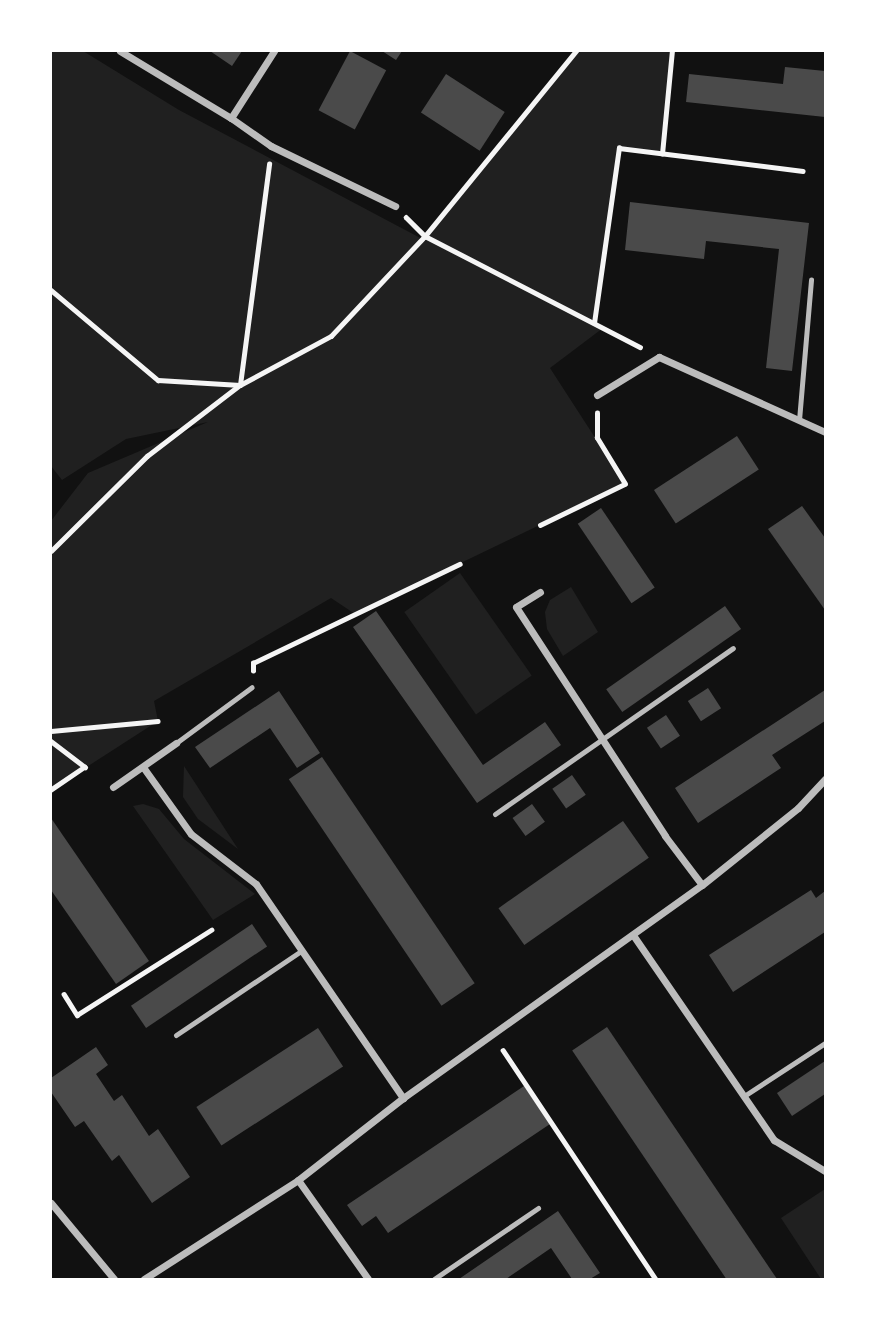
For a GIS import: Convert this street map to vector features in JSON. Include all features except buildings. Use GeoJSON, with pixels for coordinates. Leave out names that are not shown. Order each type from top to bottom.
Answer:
{"type":"FeatureCollection","features":[{"type":"Feature","properties":{"kind":"street"},"geometry":{"type":"LineString","coordinates":[[120,51],[231,118],[271,146],[395,206]]}},
{"type":"Feature","properties":{"kind":"street"},"geometry":{"type":"LineString","coordinates":[[231,118],[274,51]]}},
{"type":"Feature","properties":{"kind":"street"},"geometry":{"type":"LineString","coordinates":[[597,395],[659,357],[825,432]]}},
{"type":"Feature","properties":{"kind":"street"},"geometry":{"type":"LineString","coordinates":[[540,592],[516,607],[601,740],[702,885]]}},
{"type":"Feature","properties":{"kind":"street"},"geometry":{"type":"LineString","coordinates":[[113,787],[176,743]]}},
{"type":"Feature","properties":{"kind":"street"},"geometry":{"type":"LineString","coordinates":[[142,767],[191,834],[256,884],[403,1098]]}},
{"type":"Feature","properties":{"kind":"street"},"geometry":{"type":"LineString","coordinates":[[144,1279],[298,1180],[403,1098],[702,885],[798,808],[825,779]]}},
{"type":"Feature","properties":{"kind":"street"},"geometry":{"type":"LineString","coordinates":[[633,935],[774,1140],[825,1171]]}},
{"type":"Feature","properties":{"kind":"street"},"geometry":{"type":"LineString","coordinates":[[298,1180],[368,1279]]}},
{"type":"Feature","properties":{"kind":"street"},"geometry":{"type":"LineString","coordinates":[[51,1203],[114,1279]]}},
{"type":"Feature","properties":{"kind":"lane"},"geometry":{"type":"LineString","coordinates":[[799,420],[811,280]]}},
{"type":"Feature","properties":{"kind":"lane"},"geometry":{"type":"LineString","coordinates":[[495,814],[733,648]]}},
{"type":"Feature","properties":{"kind":"lane"},"geometry":{"type":"LineString","coordinates":[[176,743],[252,687]]}},
{"type":"Feature","properties":{"kind":"lane"},"geometry":{"type":"LineString","coordinates":[[176,1035],[301,951]]}},
{"type":"Feature","properties":{"kind":"lane"},"geometry":{"type":"LineString","coordinates":[[744,1096],[825,1043]]}},
{"type":"Feature","properties":{"kind":"lane"},"geometry":{"type":"LineString","coordinates":[[434,1279],[538,1208]]}},
{"type":"Feature","properties":{"kind":"path"},"geometry":{"type":"LineString","coordinates":[[51,551],[147,456],[240,385],[331,336],[425,236],[576,51]]}},
{"type":"Feature","properties":{"kind":"path"},"geometry":{"type":"LineString","coordinates":[[662,155],[672,51]]}},
{"type":"Feature","properties":{"kind":"path"},"geometry":{"type":"LineString","coordinates":[[240,385],[271,146]]}},
{"type":"Feature","properties":{"kind":"path"},"geometry":{"type":"LineString","coordinates":[[594,323],[619,148],[803,171]]}},
{"type":"Feature","properties":{"kind":"path"},"geometry":{"type":"LineString","coordinates":[[425,236],[659,357]]}},
{"type":"Feature","properties":{"kind":"path"},"geometry":{"type":"LineString","coordinates":[[51,290],[158,380],[240,385]]}},
{"type":"Feature","properties":{"kind":"path"},"geometry":{"type":"LineString","coordinates":[[540,525],[625,484],[597,438],[597,395]]}},
{"type":"Feature","properties":{"kind":"path"},"geometry":{"type":"LineString","coordinates":[[252,687],[253,663],[460,564]]}},
{"type":"Feature","properties":{"kind":"path"},"geometry":{"type":"LineString","coordinates":[[51,731],[159,721]]}},
{"type":"Feature","properties":{"kind":"path"},"geometry":{"type":"LineString","coordinates":[[51,741],[85,767],[51,790]]}},
{"type":"Feature","properties":{"kind":"path"},"geometry":{"type":"LineString","coordinates":[[64,994],[77,1015],[211,930]]}},
{"type":"Feature","properties":{"kind":"path"},"geometry":{"type":"LineString","coordinates":[[493,1034],[656,1279]]}},
{"type":"Feature","properties":{"kind":"shaded area"},"geometry":{"type":"Polygon","coordinates":[[[51,51],[83,51],[179,110],[426,241],[425,236],[576,51],[672,51],[662,155],[620,148],[594,323],[603,328],[550,368],[625,484],[355,614],[331,598],[154,701],[158,721],[51,790],[51,521],[88,473],[208,422],[126,439],[62,480],[51,466],[51,51]]]}},
{"type":"Feature","properties":{"kind":"shaded area"},"geometry":{"type":"Polygon","coordinates":[[[460,573],[532,675],[476,714],[404,612],[460,573]]]}},
{"type":"Feature","properties":{"kind":"shaded area"},"geometry":{"type":"Polygon","coordinates":[[[571,587],[598,632],[563,656],[547,629],[545,612],[550,600],[571,587]]]}},
{"type":"Feature","properties":{"kind":"shaded area"},"geometry":{"type":"Polygon","coordinates":[[[184,766],[238,849],[198,819],[183,797],[184,766]]]}},
{"type":"Feature","properties":{"kind":"shaded area"},"geometry":{"type":"Polygon","coordinates":[[[143,804],[159,809],[184,839],[255,894],[213,920],[133,806],[143,804]]]}},
{"type":"Feature","properties":{"kind":"shaded area"},"geometry":{"type":"Polygon","coordinates":[[[825,1189],[825,1279],[821,1279],[781,1218],[825,1189]]]}}]}
